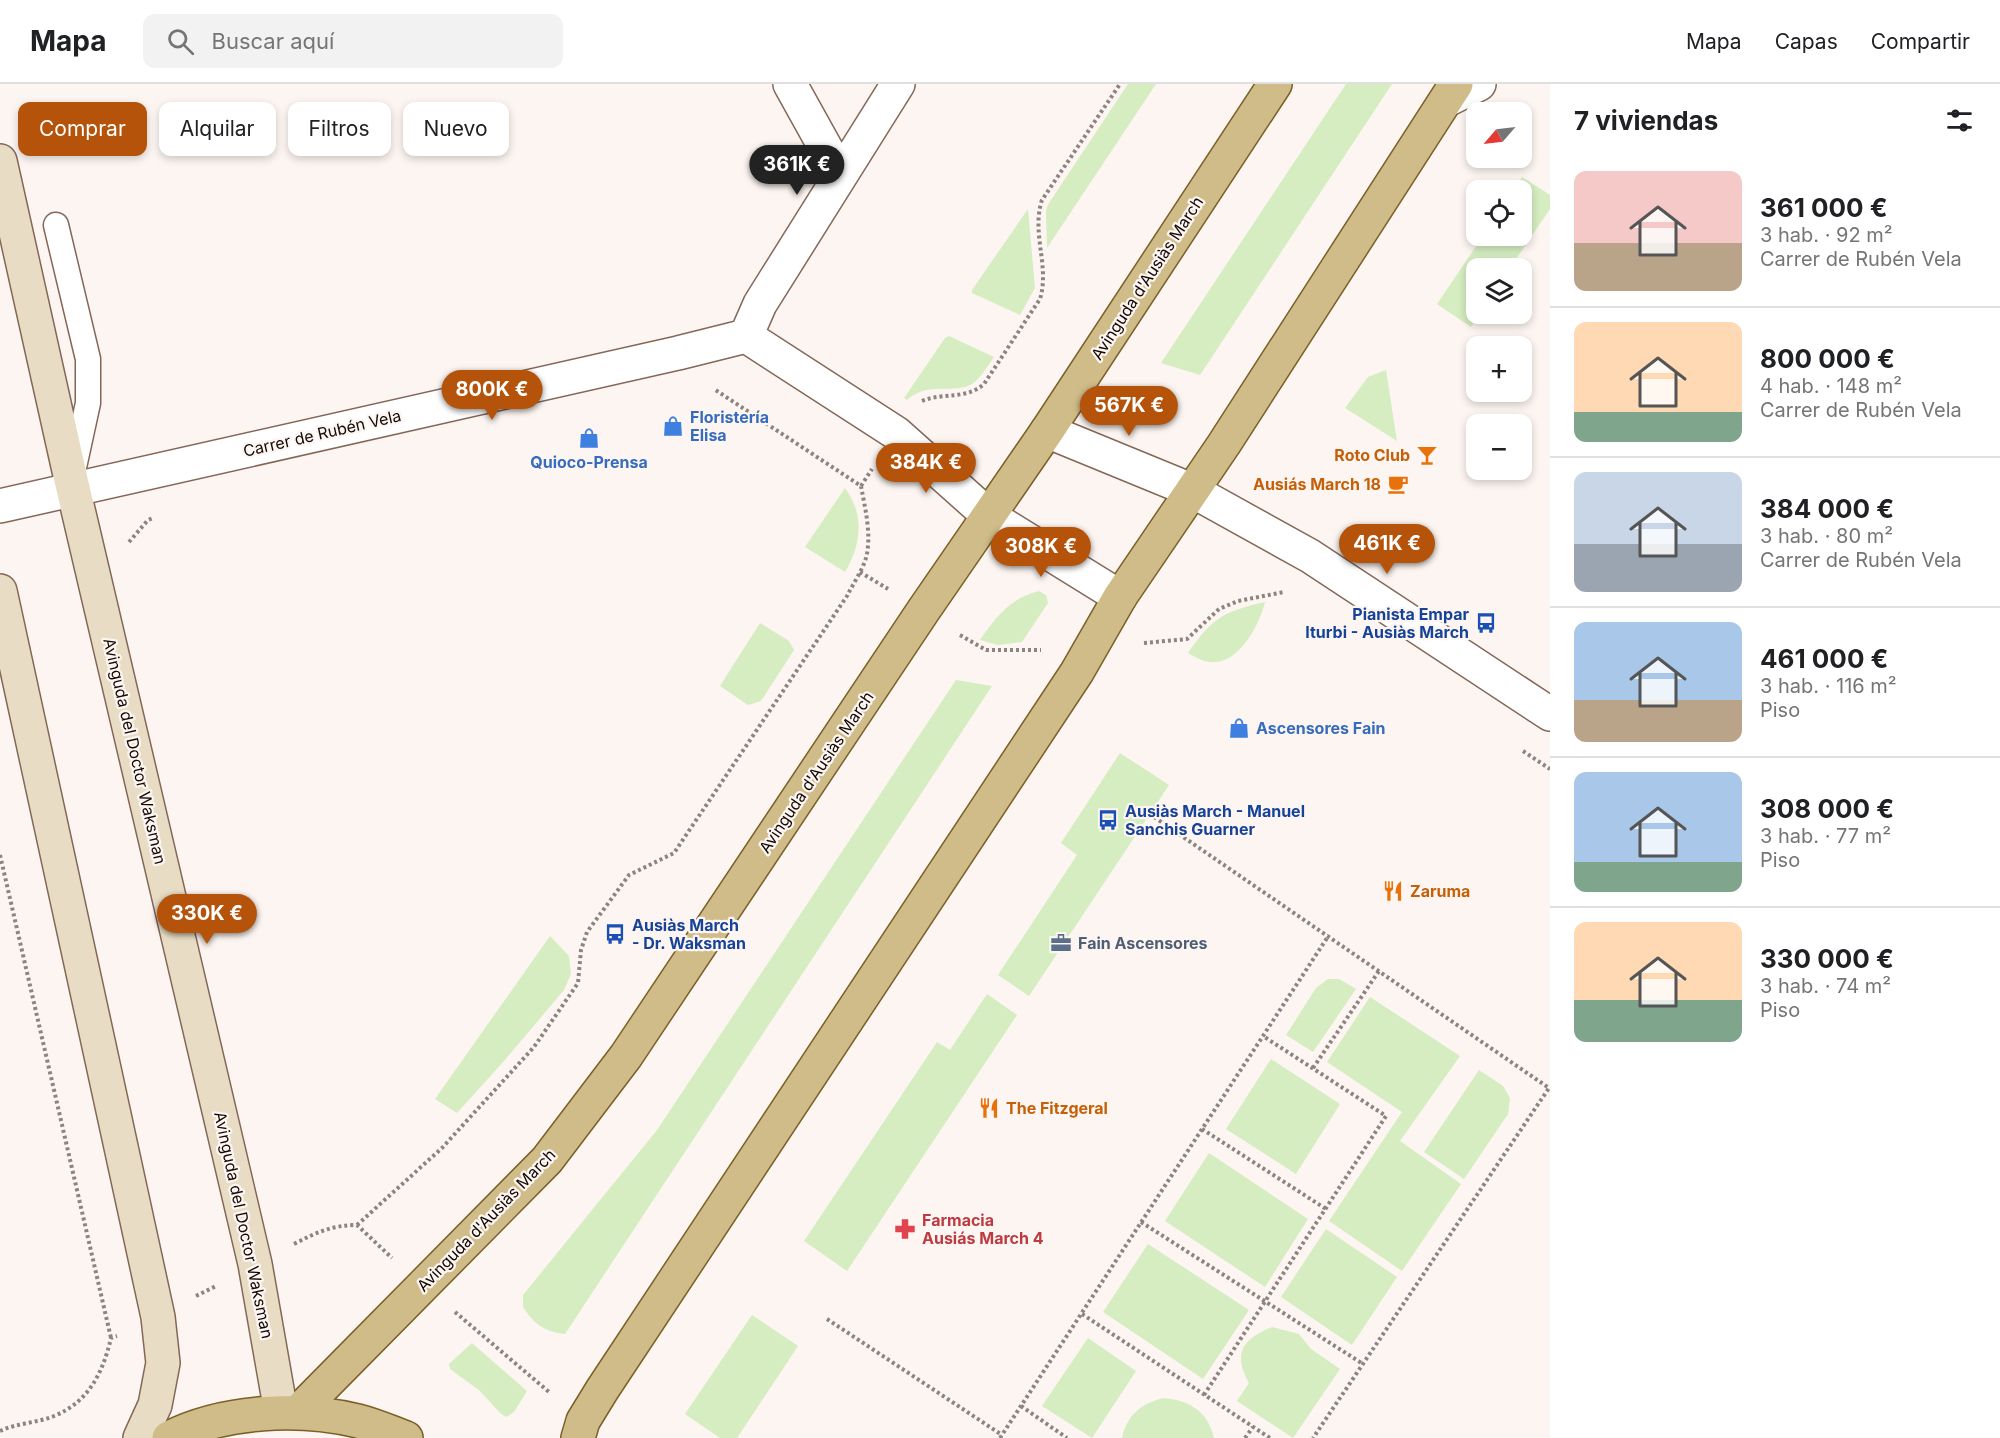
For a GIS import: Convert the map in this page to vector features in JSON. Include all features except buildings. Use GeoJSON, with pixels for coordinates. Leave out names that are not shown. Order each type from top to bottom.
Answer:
{"type":"FeatureCollection","features":[{"type":"Feature","properties":{"kind":"main road","name":"Avinguda d'Ausiàs March"},"geometry":{"type":"LineString","coordinates":[[290,1412],[547,1160],[633,1047],[923,611],[1047,430],[1275,84]]}},
{"type":"Feature","properties":{"kind":"main road"},"geometry":{"type":"LineString","coordinates":[[578,1438],[583,1421],[602,1390],[1077,672],[1120,597],[1237,424],[1452,92]]}},
{"type":"Feature","properties":{"kind":"main road","name":"Avinguda del Doctor Waksman"},"geometry":{"type":"LineString","coordinates":[[0,161],[73,487],[290,1412]]}},
{"type":"Feature","properties":{"kind":"main road"},"geometry":{"type":"LineString","coordinates":[[0,591],[158,1317],[163,1363],[155,1406],[140,1438]]}},
{"type":"Feature","properties":{"kind":"main road"},"geometry":{"type":"LineString","coordinates":[[169,1438],[223,1420],[290,1412],[358,1421],[406,1438]]}},
{"type":"Feature","properties":{"kind":"street"},"geometry":{"type":"LineString","coordinates":[[790,84],[840,174]]}},
{"type":"Feature","properties":{"kind":"street"},"geometry":{"type":"LineString","coordinates":[[898,84],[760,304],[746,336],[896,433],[989,516],[1120,597]]}},
{"type":"Feature","properties":{"kind":"street"},"geometry":{"type":"LineString","coordinates":[[1452,92],[1479,84]]}},
{"type":"Feature","properties":{"kind":"street","name":"Carrer de Rubén Vela"},"geometry":{"type":"LineString","coordinates":[[0,506],[73,487],[746,336]]}},
{"type":"Feature","properties":{"kind":"street"},"geometry":{"type":"LineString","coordinates":[[1047,430],[1191,490],[1310,556],[1550,714]]}},
{"type":"Feature","properties":{"kind":"lane"},"geometry":{"type":"LineString","coordinates":[[56,225],[88,359],[88,403],[74,463],[73,487]]}},
{"type":"Feature","properties":{"kind":"path"},"geometry":{"type":"LineString","coordinates":[[357,1225],[442,1148],[534,1047],[578,983],[581,950],[587,932],[628,875],[674,853],[847,596],[866,556],[867,538],[861,486],[913,408],[931,397],[963,396],[976,391],[984,384],[1040,299],[1044,288],[1037,213],[1042,200],[1120,84]]}},
{"type":"Feature","properties":{"kind":"path"},"geometry":{"type":"LineString","coordinates":[[710,387],[861,486]]}},
{"type":"Feature","properties":{"kind":"path"},"geometry":{"type":"LineString","coordinates":[[128,543],[148,520],[156,516]]}},
{"type":"Feature","properties":{"kind":"path"},"geometry":{"type":"LineString","coordinates":[[1181,641],[1187,639],[1219,609],[1238,601],[1291,590]]}},
{"type":"Feature","properties":{"kind":"path"},"geometry":{"type":"LineString","coordinates":[[977,646],[994,652],[1019,652]]}},
{"type":"Feature","properties":{"kind":"path"},"geometry":{"type":"LineString","coordinates":[[1521,750],[1550,769]]}},
{"type":"Feature","properties":{"kind":"path"},"geometry":{"type":"LineString","coordinates":[[1154,817],[1549,1088],[1313,1438]]}},
{"type":"Feature","properties":{"kind":"path"},"geometry":{"type":"LineString","coordinates":[[0,855],[111,1338]]}},
{"type":"Feature","properties":{"kind":"path"},"geometry":{"type":"LineString","coordinates":[[827,1319],[1001,1436],[1329,935]]}},
{"type":"Feature","properties":{"kind":"path"},"geometry":{"type":"LineString","coordinates":[[1313,1068],[1379,971]]}},
{"type":"Feature","properties":{"kind":"path"},"geometry":{"type":"LineString","coordinates":[[1204,1395],[1386,1116],[1263,1036]]}},
{"type":"Feature","properties":{"kind":"path"},"geometry":{"type":"LineString","coordinates":[[1202,1129],[1326,1209]]}},
{"type":"Feature","properties":{"kind":"path"},"geometry":{"type":"LineString","coordinates":[[1141,1222],[1363,1364]]}},
{"type":"Feature","properties":{"kind":"path"},"geometry":{"type":"LineString","coordinates":[[1082,1314],[1270,1438]]}},
{"type":"Feature","properties":{"kind":"path"},"geometry":{"type":"LineString","coordinates":[[1021,1406],[1067,1438]]}},
{"type":"Feature","properties":{"kind":"path"},"geometry":{"type":"LineString","coordinates":[[1245,1438],[1253,1427]]}},
{"type":"Feature","properties":{"kind":"green space"},"geometry":{"type":"Polygon","coordinates":[[[1128,84],[1156,84],[1047,248],[1046,210],[1049,203],[1128,84]]]}},
{"type":"Feature","properties":{"kind":"green space"},"geometry":{"type":"Polygon","coordinates":[[[1346,84],[1392,84],[1200,375],[1161,363],[1346,84]]]}},
{"type":"Feature","properties":{"kind":"green space"},"geometry":{"type":"Polygon","coordinates":[[[1532,183],[1550,195],[1550,209],[1532,236],[1532,183]]]}},
{"type":"Feature","properties":{"kind":"green space"},"geometry":{"type":"Polygon","coordinates":[[[1028,209],[1035,288],[1020,315],[972,293],[972,290],[1028,209]]]}},
{"type":"Feature","properties":{"kind":"green space"},"geometry":{"type":"Polygon","coordinates":[[[1476,246],[1525,246],[1517,258],[1468,258],[1476,246]]]}},
{"type":"Feature","properties":{"kind":"green space"},"geometry":{"type":"Polygon","coordinates":[[[1466,261],[1466,324],[1437,304],[1466,261]]]}},
{"type":"Feature","properties":{"kind":"green space"},"geometry":{"type":"Polygon","coordinates":[[[949,336],[994,357],[982,375],[970,385],[928,390],[907,400],[904,398],[945,338],[949,336]]]}},
{"type":"Feature","properties":{"kind":"green space"},"geometry":{"type":"Polygon","coordinates":[[[1386,370],[1397,441],[1345,408],[1368,377],[1386,370]]]}},
{"type":"Feature","properties":{"kind":"green space"},"geometry":{"type":"Polygon","coordinates":[[[845,488],[856,509],[858,530],[855,551],[845,572],[805,547],[845,488]]]}},
{"type":"Feature","properties":{"kind":"green space"},"geometry":{"type":"Polygon","coordinates":[[[1039,591],[1046,595],[1048,603],[1022,642],[998,645],[980,640],[992,623],[1012,604],[1039,591]]]}},
{"type":"Feature","properties":{"kind":"green space"},"geometry":{"type":"Polygon","coordinates":[[[1265,602],[1259,620],[1248,640],[1233,655],[1224,660],[1211,662],[1188,653],[1205,631],[1220,618],[1239,609],[1265,602]]]}},
{"type":"Feature","properties":{"kind":"green space"},"geometry":{"type":"Polygon","coordinates":[[[760,623],[789,641],[794,650],[761,701],[748,705],[720,686],[760,623]]]}},
{"type":"Feature","properties":{"kind":"green space"},"geometry":{"type":"Polygon","coordinates":[[[956,680],[992,686],[565,1334],[541,1326],[523,1307],[523,1295],[657,1130],[956,680]]]}},
{"type":"Feature","properties":{"kind":"green space"},"geometry":{"type":"Polygon","coordinates":[[[1120,753],[1169,785],[1029,996],[998,975],[1077,855],[1061,843],[1120,753]]]}},
{"type":"Feature","properties":{"kind":"green space"},"geometry":{"type":"Polygon","coordinates":[[[550,936],[569,956],[571,974],[564,990],[457,1113],[435,1099],[550,936]]]}},
{"type":"Feature","properties":{"kind":"green space"},"geometry":{"type":"Polygon","coordinates":[[[1328,979],[1339,979],[1356,989],[1313,1052],[1286,1035],[1316,988],[1328,979]]]}},
{"type":"Feature","properties":{"kind":"green space"},"geometry":{"type":"Polygon","coordinates":[[[987,994],[1017,1015],[847,1271],[804,1241],[937,1042],[950,1050],[987,994]]]}},
{"type":"Feature","properties":{"kind":"green space"},"geometry":{"type":"Polygon","coordinates":[[[1370,997],[1460,1056],[1400,1141],[1461,1184],[1402,1271],[1329,1221],[1402,1112],[1327,1062],[1370,997]]]}},
{"type":"Feature","properties":{"kind":"green space"},"geometry":{"type":"Polygon","coordinates":[[[1271,1059],[1340,1104],[1296,1174],[1226,1129],[1271,1059]]]}},
{"type":"Feature","properties":{"kind":"green space"},"geometry":{"type":"Polygon","coordinates":[[[1479,1070],[1503,1086],[1510,1098],[1508,1114],[1464,1179],[1424,1152],[1479,1070]]]}},
{"type":"Feature","properties":{"kind":"green space"},"geometry":{"type":"Polygon","coordinates":[[[1209,1153],[1308,1219],[1265,1287],[1165,1221],[1209,1153]]]}},
{"type":"Feature","properties":{"kind":"green space"},"geometry":{"type":"Polygon","coordinates":[[[1326,1229],[1397,1277],[1352,1345],[1281,1297],[1326,1229]]]}},
{"type":"Feature","properties":{"kind":"green space"},"geometry":{"type":"Polygon","coordinates":[[[1148,1244],[1249,1310],[1203,1379],[1103,1312],[1148,1244]]]}},
{"type":"Feature","properties":{"kind":"green space"},"geometry":{"type":"Polygon","coordinates":[[[752,1315],[798,1346],[737,1438],[720,1438],[685,1414],[752,1315]]]}},
{"type":"Feature","properties":{"kind":"green space"},"geometry":{"type":"Polygon","coordinates":[[[1272,1327],[1299,1334],[1311,1349],[1340,1369],[1293,1438],[1237,1401],[1249,1383],[1241,1363],[1243,1348],[1247,1342],[1272,1327]]]}},
{"type":"Feature","properties":{"kind":"green space"},"geometry":{"type":"Polygon","coordinates":[[[1088,1338],[1136,1371],[1092,1438],[1042,1406],[1088,1338]]]}},
{"type":"Feature","properties":{"kind":"green space"},"geometry":{"type":"Polygon","coordinates":[[[472,1343],[527,1391],[514,1412],[506,1417],[480,1391],[450,1369],[449,1364],[472,1343]]]}},
{"type":"Feature","properties":{"kind":"green space"},"geometry":{"type":"Polygon","coordinates":[[[1163,1398],[1181,1401],[1196,1409],[1207,1421],[1214,1438],[1122,1438],[1127,1423],[1136,1412],[1163,1398]]]}},
{"type":"Feature","properties":{"kind":"place","name":"Floristería Elisa"},"geometry":{"type":"Point","coordinates":[673,426]}},
{"type":"Feature","properties":{"kind":"place","name":"Quioco-Prensa"},"geometry":{"type":"Point","coordinates":[589,438]}},
{"type":"Feature","properties":{"kind":"place","name":"Roto Club"},"geometry":{"type":"Point","coordinates":[1427,455]}},
{"type":"Feature","properties":{"kind":"place","name":"Ausiás March 18"},"geometry":{"type":"Point","coordinates":[1398,484]}},
{"type":"Feature","properties":{"kind":"place","name":"Pianista Empar Iturbi - Ausiàs March"},"geometry":{"type":"Point","coordinates":[1486,623]}},
{"type":"Feature","properties":{"kind":"place","name":"Ascensores Fain"},"geometry":{"type":"Point","coordinates":[1239,728]}},
{"type":"Feature","properties":{"kind":"place","name":"Ausiàs March - Manuel Sanchis Guarner"},"geometry":{"type":"Point","coordinates":[1108,820]}},
{"type":"Feature","properties":{"kind":"place","name":"Zaruma"},"geometry":{"type":"Point","coordinates":[1393,891]}},
{"type":"Feature","properties":{"kind":"place","name":"Ausiàs March - Dr. Waksman"},"geometry":{"type":"Point","coordinates":[615,934]}},
{"type":"Feature","properties":{"kind":"place","name":"Fain Ascensores"},"geometry":{"type":"Point","coordinates":[1061,943]}},
{"type":"Feature","properties":{"kind":"place","name":"The Fitzgeral"},"geometry":{"type":"Point","coordinates":[989,1108]}},
{"type":"Feature","properties":{"kind":"place","name":"Farmacia Ausiás March 4"},"geometry":{"type":"Point","coordinates":[905,1229]}}]}
